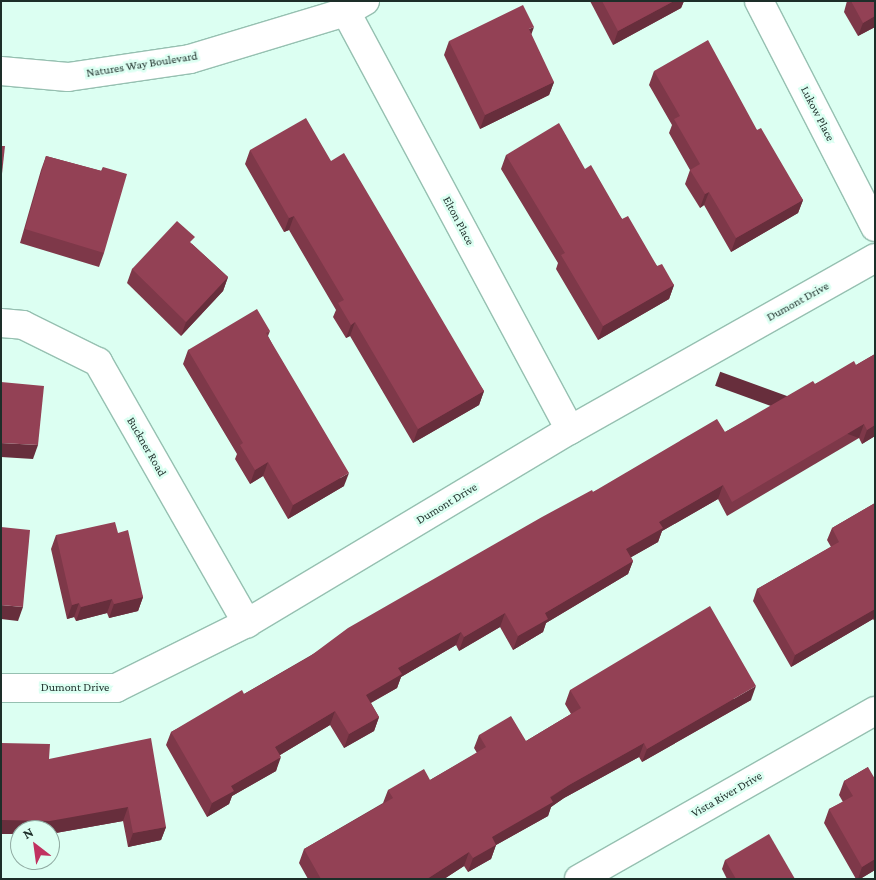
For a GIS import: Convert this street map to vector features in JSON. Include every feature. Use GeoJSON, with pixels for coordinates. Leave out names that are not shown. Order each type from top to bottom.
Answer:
{"type":"FeatureCollection","features":[{"type":"Feature","properties":{"kind":"street","name":"Lukow Place"},"geometry":{"type":"LineString","coordinates":[[759,1],[875,227]]}},
{"type":"Feature","properties":{"kind":"street","name":"Natures Way Boulevard"},"geometry":{"type":"LineString","coordinates":[[1,72],[68,77],[190,59],[356,7]]}},
{"type":"Feature","properties":{"kind":"street","name":"Elton Place"},"geometry":{"type":"LineString","coordinates":[[356,7],[570,430]]}},
{"type":"Feature","properties":{"kind":"street","name":"Dumont Drive"},"geometry":{"type":"LineString","coordinates":[[1,688],[116,688],[247,623],[570,430],[875,258]]}},
{"type":"Feature","properties":{"kind":"street","name":"Buckner Road"},"geometry":{"type":"LineString","coordinates":[[1,323],[23,325],[98,362],[247,623]]}},
{"type":"Feature","properties":{"kind":"street","name":"Vista River Drive"},"geometry":{"type":"LineString","coordinates":[[579,879],[875,711]]}},
{"type":"Feature","properties":{"kind":"building"},"geometry":{"type":"Polygon","coordinates":[[[602,1],[674,1],[618,31],[602,1]]]}},
{"type":"Feature","properties":{"kind":"building"},"geometry":{"type":"Polygon","coordinates":[[[851,1],[875,1],[875,16],[863,23],[851,1]]]}},
{"type":"Feature","properties":{"kind":"building"},"geometry":{"type":"Polygon","coordinates":[[[523,5],[534,27],[529,29],[554,82],[485,115],[449,41],[523,5]]]}},
{"type":"Feature","properties":{"kind":"building"},"geometry":{"type":"Polygon","coordinates":[[[708,40],[757,130],[761,128],[803,200],[736,238],[709,192],[705,194],[690,170],[700,164],[674,119],[680,116],[654,71],[708,40]]]}},
{"type":"Feature","properties":{"kind":"building"},"geometry":{"type":"Polygon","coordinates":[[[306,118],[331,161],[344,153],[484,391],[418,429],[355,322],[351,325],[338,303],[344,300],[294,216],[289,218],[250,150],[306,118]]]}},
{"type":"Feature","properties":{"kind":"building"},"geometry":{"type":"Polygon","coordinates":[[[559,123],[585,169],[591,165],[622,219],[628,216],[657,266],[662,264],[674,285],[603,326],[561,255],[565,253],[506,155],[559,123]]]}},
{"type":"Feature","properties":{"kind":"building"},"geometry":{"type":"Polygon","coordinates":[[[1,146],[5,146],[1,183],[1,146]]]}},
{"type":"Feature","properties":{"kind":"building"},"geometry":{"type":"Polygon","coordinates":[[[46,156],[102,171],[103,167],[127,174],[104,253],[25,229],[46,156]]]}},
{"type":"Feature","properties":{"kind":"building"},"geometry":{"type":"Polygon","coordinates":[[[177,221],[195,237],[190,242],[228,277],[186,322],[132,269],[177,221]]]}},
{"type":"Feature","properties":{"kind":"building"},"geometry":{"type":"Polygon","coordinates":[[[257,309],[270,331],[266,333],[349,473],[293,505],[268,462],[255,470],[240,445],[243,443],[188,350],[257,309]]]}},
{"type":"Feature","properties":{"kind":"building"},"geometry":{"type":"Polygon","coordinates":[[[875,354],[875,425],[867,430],[864,424],[732,502],[723,485],[659,522],[663,528],[626,549],[633,561],[545,613],[548,619],[518,636],[505,613],[464,637],[461,632],[398,668],[402,674],[366,695],[379,717],[349,734],[335,711],[275,747],[281,757],[231,786],[234,791],[212,803],[171,732],[242,690],[244,694],[309,657],[348,628],[542,517],[592,490],[593,492],[717,419],[725,432],[813,381],[815,384],[854,361],[856,365],[875,354]]]}},
{"type":"Feature","properties":{"kind":"building"},"geometry":{"type":"Polygon","coordinates":[[[1,382],[44,386],[38,445],[1,443],[1,382]]]}},
{"type":"Feature","properties":{"kind":"building"},"geometry":{"type":"Polygon","coordinates":[[[875,503],[875,609],[795,655],[757,589],[839,542],[832,528],[875,503]]]}},
{"type":"Feature","properties":{"kind":"building"},"geometry":{"type":"Polygon","coordinates":[[[115,522],[118,533],[128,530],[143,597],[114,604],[112,599],[81,607],[79,603],[72,605],[56,535],[115,522]]]}},
{"type":"Feature","properties":{"kind":"building"},"geometry":{"type":"Polygon","coordinates":[[[1,527],[30,530],[23,607],[1,605],[1,527]]]}},
{"type":"Feature","properties":{"kind":"building"},"geometry":{"type":"Polygon","coordinates":[[[710,606],[756,686],[647,749],[644,743],[569,785],[550,797],[553,802],[492,837],[496,845],[473,858],[469,852],[427,879],[321,879],[304,849],[393,798],[388,790],[424,769],[430,780],[486,747],[479,735],[511,716],[526,741],[581,708],[570,690],[710,606]]]}},
{"type":"Feature","properties":{"kind":"building"},"geometry":{"type":"Polygon","coordinates":[[[151,738],[166,827],[133,833],[128,807],[56,820],[1,820],[1,743],[50,744],[49,759],[151,738]]]}},
{"type":"Feature","properties":{"kind":"building"},"geometry":{"type":"Polygon","coordinates":[[[868,767],[875,779],[875,859],[862,867],[829,809],[853,796],[844,781],[868,767]]]}},
{"type":"Feature","properties":{"kind":"building"},"geometry":{"type":"Polygon","coordinates":[[[769,834],[795,879],[736,879],[725,860],[769,834]]]}}]}
